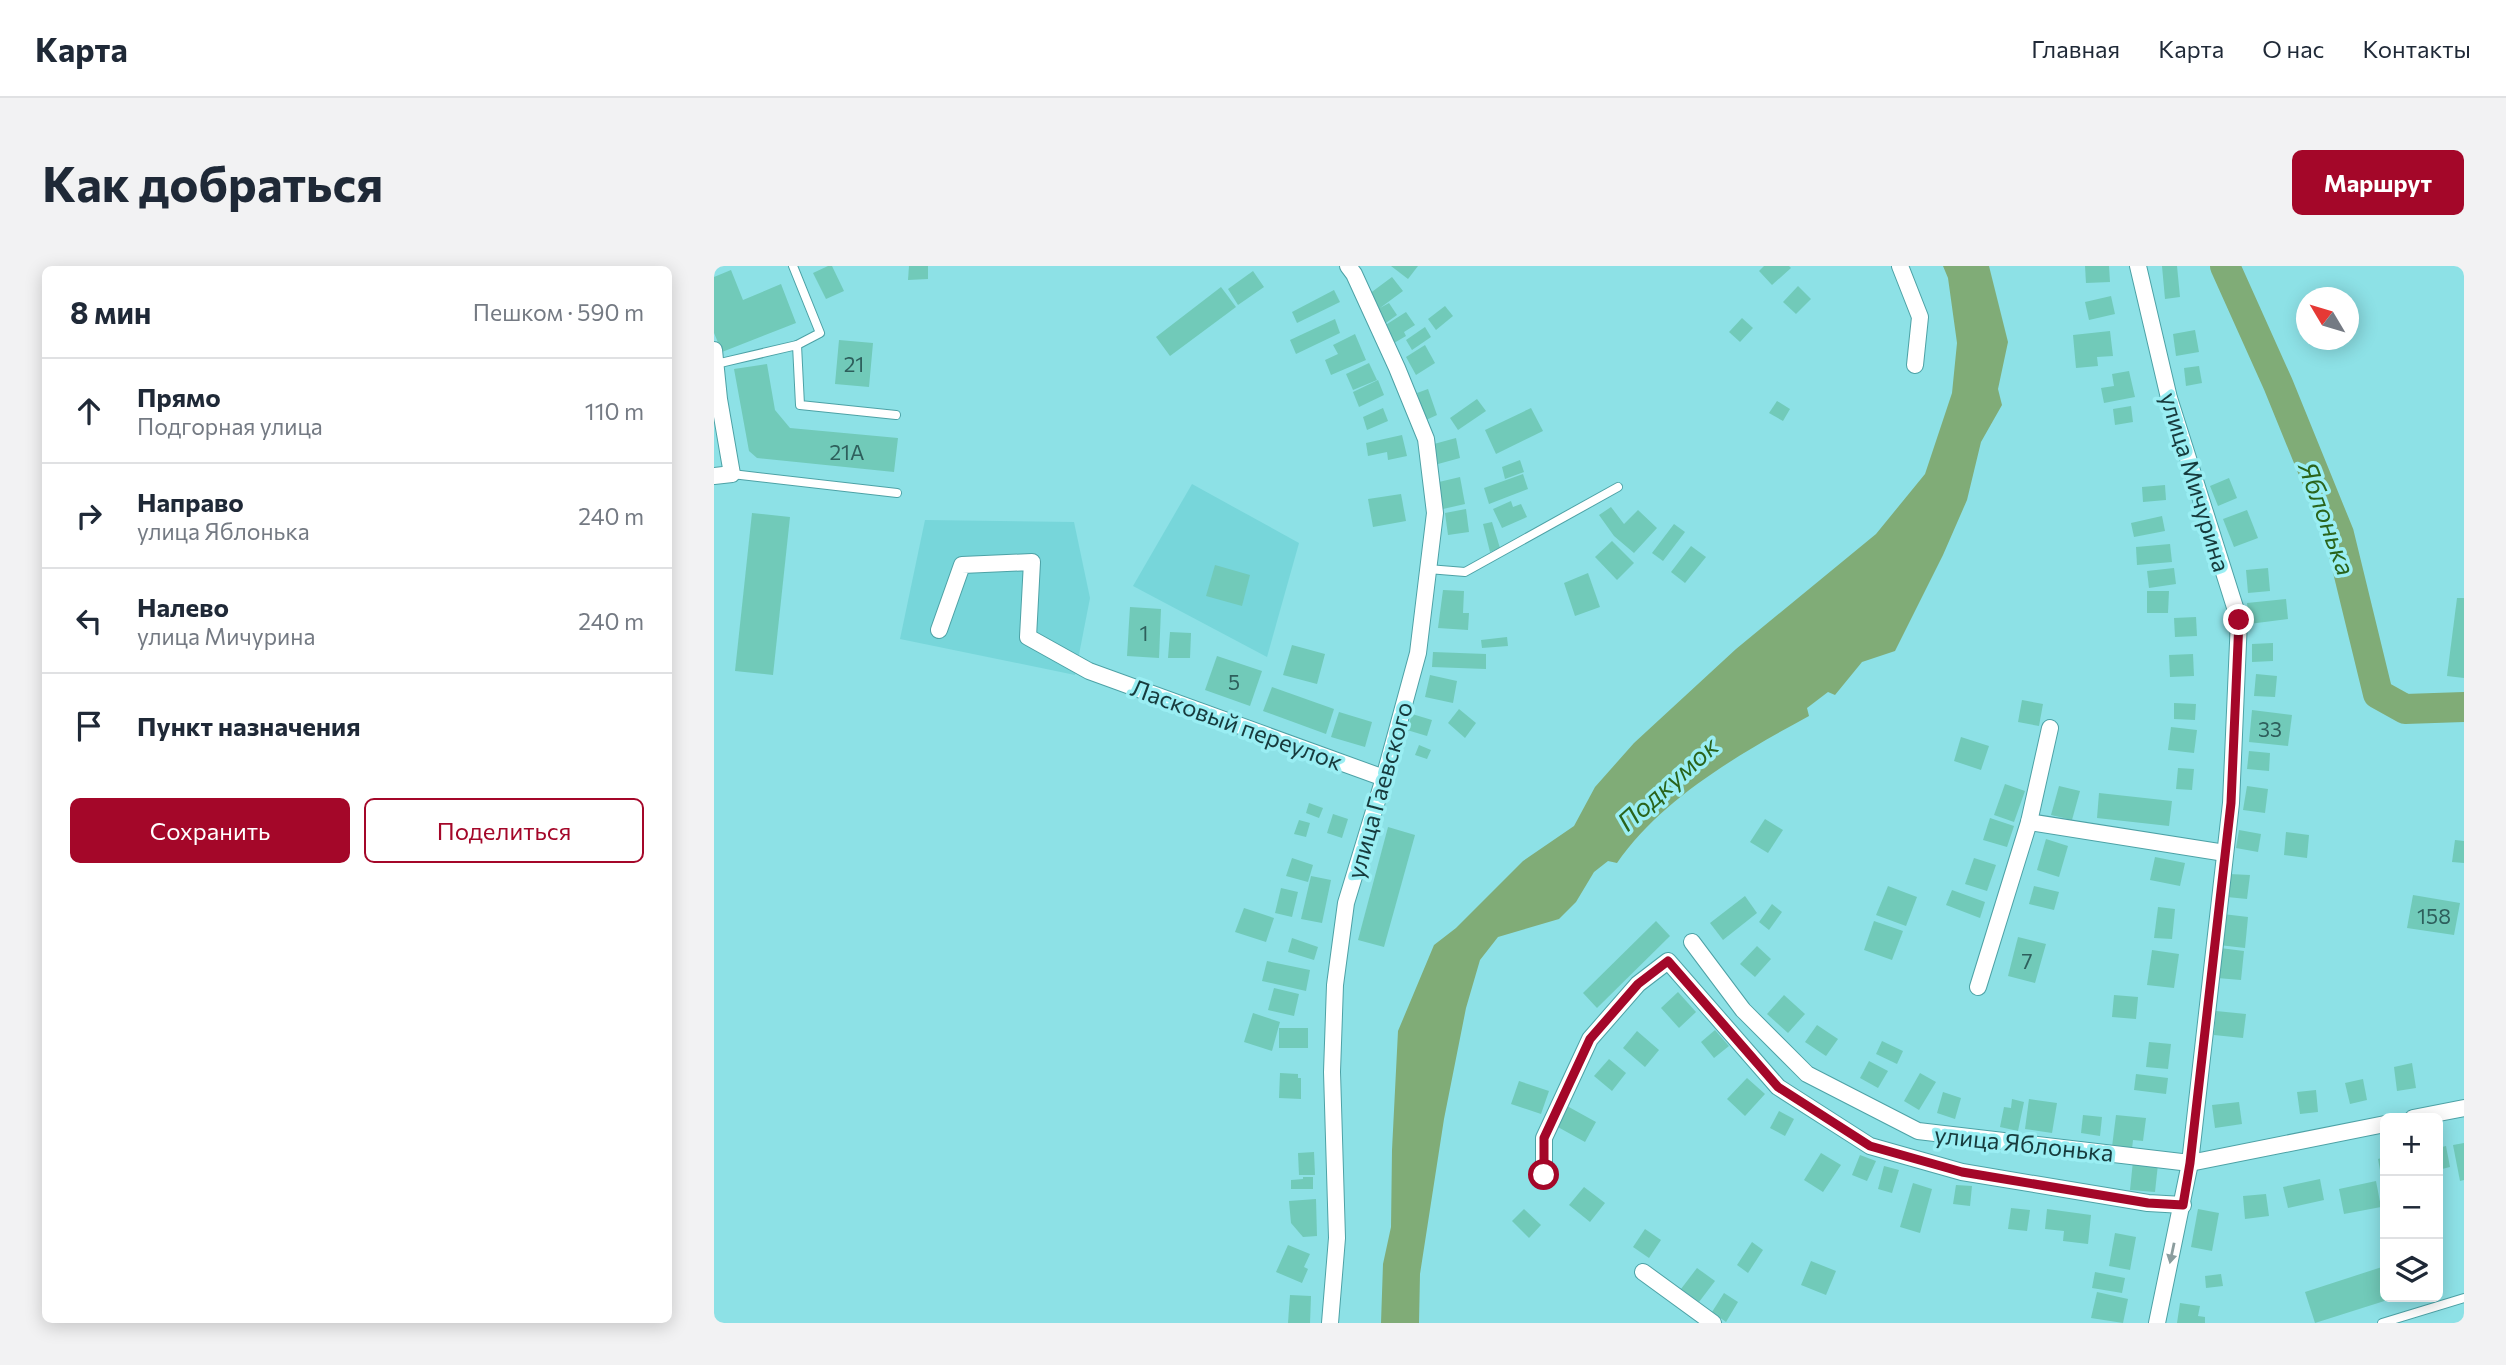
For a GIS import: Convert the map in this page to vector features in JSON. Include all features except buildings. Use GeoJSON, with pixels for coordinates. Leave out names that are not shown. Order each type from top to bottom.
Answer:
{"type":"FeatureCollection","features":[{"type":"Feature","properties":{"kind":"street"},"geometry":{"type":"LineString","coordinates":[[1900,266],[1920,317],[1915,365]]}},
{"type":"Feature","properties":{"kind":"street","name":"улица Мичурина"},"geometry":{"type":"LineString","coordinates":[[2138,266],[2169,398],[2239,620],[2231,803],[2190,1163],[2157,1323]]}},
{"type":"Feature","properties":{"kind":"street","name":"улица Гаевского"},"geometry":{"type":"LineString","coordinates":[[1330,1323],[1337,1238],[1332,1072],[1335,985],[1346,903],[1418,653],[1435,513],[1426,439],[1355,269]]}},
{"type":"Feature","properties":{"kind":"street"},"geometry":{"type":"LineString","coordinates":[[714,476],[732,474],[715,357]]}},
{"type":"Feature","properties":{"kind":"street","name":"Ласковый переулок"},"geometry":{"type":"LineString","coordinates":[[939,630],[962,565],[1031,562],[1028,637],[1089,671],[1384,778]]}},
{"type":"Feature","properties":{"kind":"street"},"geometry":{"type":"LineString","coordinates":[[1978,987],[2029,822],[2050,728]]}},
{"type":"Feature","properties":{"kind":"street"},"geometry":{"type":"LineString","coordinates":[[2029,822],[2225,853]]}},
{"type":"Feature","properties":{"kind":"street","name":"улица Яблонька"},"geometry":{"type":"LineString","coordinates":[[1692,942],[1743,1010],[1807,1074],[1918,1131],[2190,1163],[2380,1125]]}},
{"type":"Feature","properties":{"kind":"street","name":"улица Яблонька"},"geometry":{"type":"LineString","coordinates":[[1544,1175],[1544,1138],[1590,1039],[1638,984],[1668,961],[1778,1087],[1870,1146],[1962,1172],[2148,1203],[2183,1205]]}},
{"type":"Feature","properties":{"kind":"street"},"geometry":{"type":"LineString","coordinates":[[2438,1113],[2464,1108]]}},
{"type":"Feature","properties":{"kind":"street"},"geometry":{"type":"LineString","coordinates":[[1643,1272],[1713,1323]]}},
{"type":"Feature","properties":{"kind":"lane"},"geometry":{"type":"LineString","coordinates":[[715,357],[797,345],[820,333],[793,266]]}},
{"type":"Feature","properties":{"kind":"lane"},"geometry":{"type":"LineString","coordinates":[[797,345],[800,405],[896,415]]}},
{"type":"Feature","properties":{"kind":"lane"},"geometry":{"type":"LineString","coordinates":[[732,474],[897,493]]}},
{"type":"Feature","properties":{"kind":"lane"},"geometry":{"type":"LineString","coordinates":[[1428,569],[1465,572],[1618,486]]}},
{"type":"Feature","properties":{"kind":"lane"},"geometry":{"type":"LineString","coordinates":[[2382,1323],[2464,1298]]}},
{"type":"Feature","properties":{"kind":"shaded area"},"geometry":{"type":"Polygon","coordinates":[[[1192,484],[1299,543],[1267,657],[1133,586],[1192,484]]]}},
{"type":"Feature","properties":{"kind":"shaded area"},"geometry":{"type":"Polygon","coordinates":[[[925,520],[1074,522],[1090,598],[1075,675],[900,639],[925,520]]]}},
{"type":"Feature","properties":{"kind":"water","name":"Подкумок"},"geometry":{"type":"Polygon","coordinates":[[[1943,266],[1989,266],[2008,342],[1998,389],[2002,405],[1981,442],[1967,500],[1895,651],[1862,662],[1835,695],[1828,692],[1807,708],[1809,716],[1730,762],[1680,798],[1656,818],[1617,863],[1608,861],[1594,872],[1576,902],[1559,919],[1498,937],[1480,960],[1466,1008],[1444,1119],[1420,1274],[1419,1323],[1381,1323],[1383,1264],[1391,1227],[1398,1031],[1434,945],[1456,928],[1523,861],[1574,826],[1595,787],[1634,743],[1736,649],[1876,534],[1925,474],[1952,393],[1957,343],[1948,278],[1943,266]]]}},
{"type":"Feature","properties":{"kind":"waterway","name":"Яблонька"},"geometry":{"type":"LineString","coordinates":[[2225,266],[2278,384],[2339,534],[2378,694],[2405,709],[2464,707]]}},
{"type":"Feature","properties":{"kind":"route"},"geometry":{"type":"LineString","coordinates":[[1544,1175],[1544,1138],[1590,1039],[1638,984],[1668,961],[1778,1087],[1870,1146],[1962,1172],[2148,1203],[2183,1205],[2231,803],[2239,620]]}}]}
